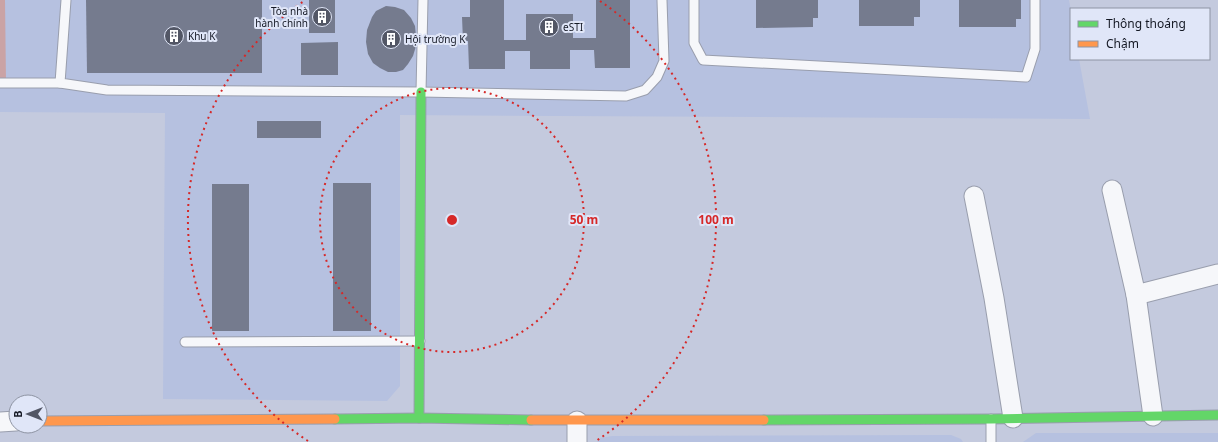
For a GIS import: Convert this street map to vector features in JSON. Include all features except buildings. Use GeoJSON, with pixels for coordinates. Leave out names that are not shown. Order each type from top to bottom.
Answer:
{"type":"FeatureCollection","features":[{"type":"Feature","properties":{"kind":"street"},"geometry":{"type":"LineString","coordinates":[[419,418],[421,92]]}},
{"type":"Feature","properties":{"kind":"street"},"geometry":{"type":"LineString","coordinates":[[1112,190],[1136,295],[1152,416]]}},
{"type":"Feature","properties":{"kind":"street"},"geometry":{"type":"LineString","coordinates":[[974,196],[994,298],[1013,418]]}},
{"type":"Feature","properties":{"kind":"street"},"geometry":{"type":"LineString","coordinates":[[1136,295],[1218,274]]}},
{"type":"Feature","properties":{"kind":"street"},"geometry":{"type":"LineString","coordinates":[[48,421],[419,418],[577,421],[991,419],[1218,415]]}},
{"type":"Feature","properties":{"kind":"street"},"geometry":{"type":"LineString","coordinates":[[577,421],[577,442]]}},
{"type":"Feature","properties":{"kind":"lane"},"geometry":{"type":"LineString","coordinates":[[60,83],[66,0]]}},
{"type":"Feature","properties":{"kind":"lane"},"geometry":{"type":"LineString","coordinates":[[421,92],[423,0]]}},
{"type":"Feature","properties":{"kind":"lane"},"geometry":{"type":"LineString","coordinates":[[0,83],[60,83],[107,90],[421,92],[626,96],[645,90],[657,77],[664,61],[662,0]]}},
{"type":"Feature","properties":{"kind":"lane"},"geometry":{"type":"LineString","coordinates":[[694,0],[694,43],[703,60],[1026,77],[1035,49],[1035,0]]}},
{"type":"Feature","properties":{"kind":"lane"},"geometry":{"type":"LineString","coordinates":[[185,342],[420,341]]}},
{"type":"Feature","properties":{"kind":"lane"},"geometry":{"type":"LineString","coordinates":[[991,419],[991,442]]}},
{"type":"Feature","properties":{"kind":"shaded area"},"geometry":{"type":"Polygon","coordinates":[[[0,0],[1069,0],[1070,8],[1070,60],[1079,60],[1090,119],[400,115],[400,386],[387,401],[163,399],[165,113],[0,112],[0,0]]]}},
{"type":"Feature","properties":{"kind":"shaded area"},"geometry":{"type":"Polygon","coordinates":[[[0,0],[5,0],[6,81],[0,81],[0,0]]]}},
{"type":"Feature","properties":{"kind":"shaded area"},"geometry":{"type":"Polygon","coordinates":[[[1036,433],[1218,433],[1218,442],[1023,442],[1036,433]]]}},
{"type":"Feature","properties":{"kind":"shaded area"},"geometry":{"type":"Polygon","coordinates":[[[951,435],[961,439],[963,442],[597,442],[600,438],[612,436],[951,435]]]}},
{"type":"Feature","properties":{"kind":"traffic: fast"},"geometry":{"type":"LineString","coordinates":[[419,418],[421,92]]}},
{"type":"Feature","properties":{"kind":"traffic: fast"},"geometry":{"type":"LineString","coordinates":[[764,420],[991,419],[1218,415]]}},
{"type":"Feature","properties":{"kind":"traffic: fast"},"geometry":{"type":"LineString","coordinates":[[335,419],[419,418],[531,420]]}},
{"type":"Feature","properties":{"kind":"traffic: slow"},"geometry":{"type":"LineString","coordinates":[[48,421],[335,419]]}},
{"type":"Feature","properties":{"kind":"traffic: slow"},"geometry":{"type":"LineString","coordinates":[[531,420],[764,420]]}},
{"type":"Feature","properties":{"kind":"place","name":"Tòa nhà hành chính"},"geometry":{"type":"Point","coordinates":[322,17]}},
{"type":"Feature","properties":{"kind":"place","name":"eSTI"},"geometry":{"type":"Point","coordinates":[549,27]}},
{"type":"Feature","properties":{"kind":"place","name":"Khu K"},"geometry":{"type":"Point","coordinates":[174,36]}},
{"type":"Feature","properties":{"kind":"place","name":"Hội trường K"},"geometry":{"type":"Point","coordinates":[391,39]}}]}
